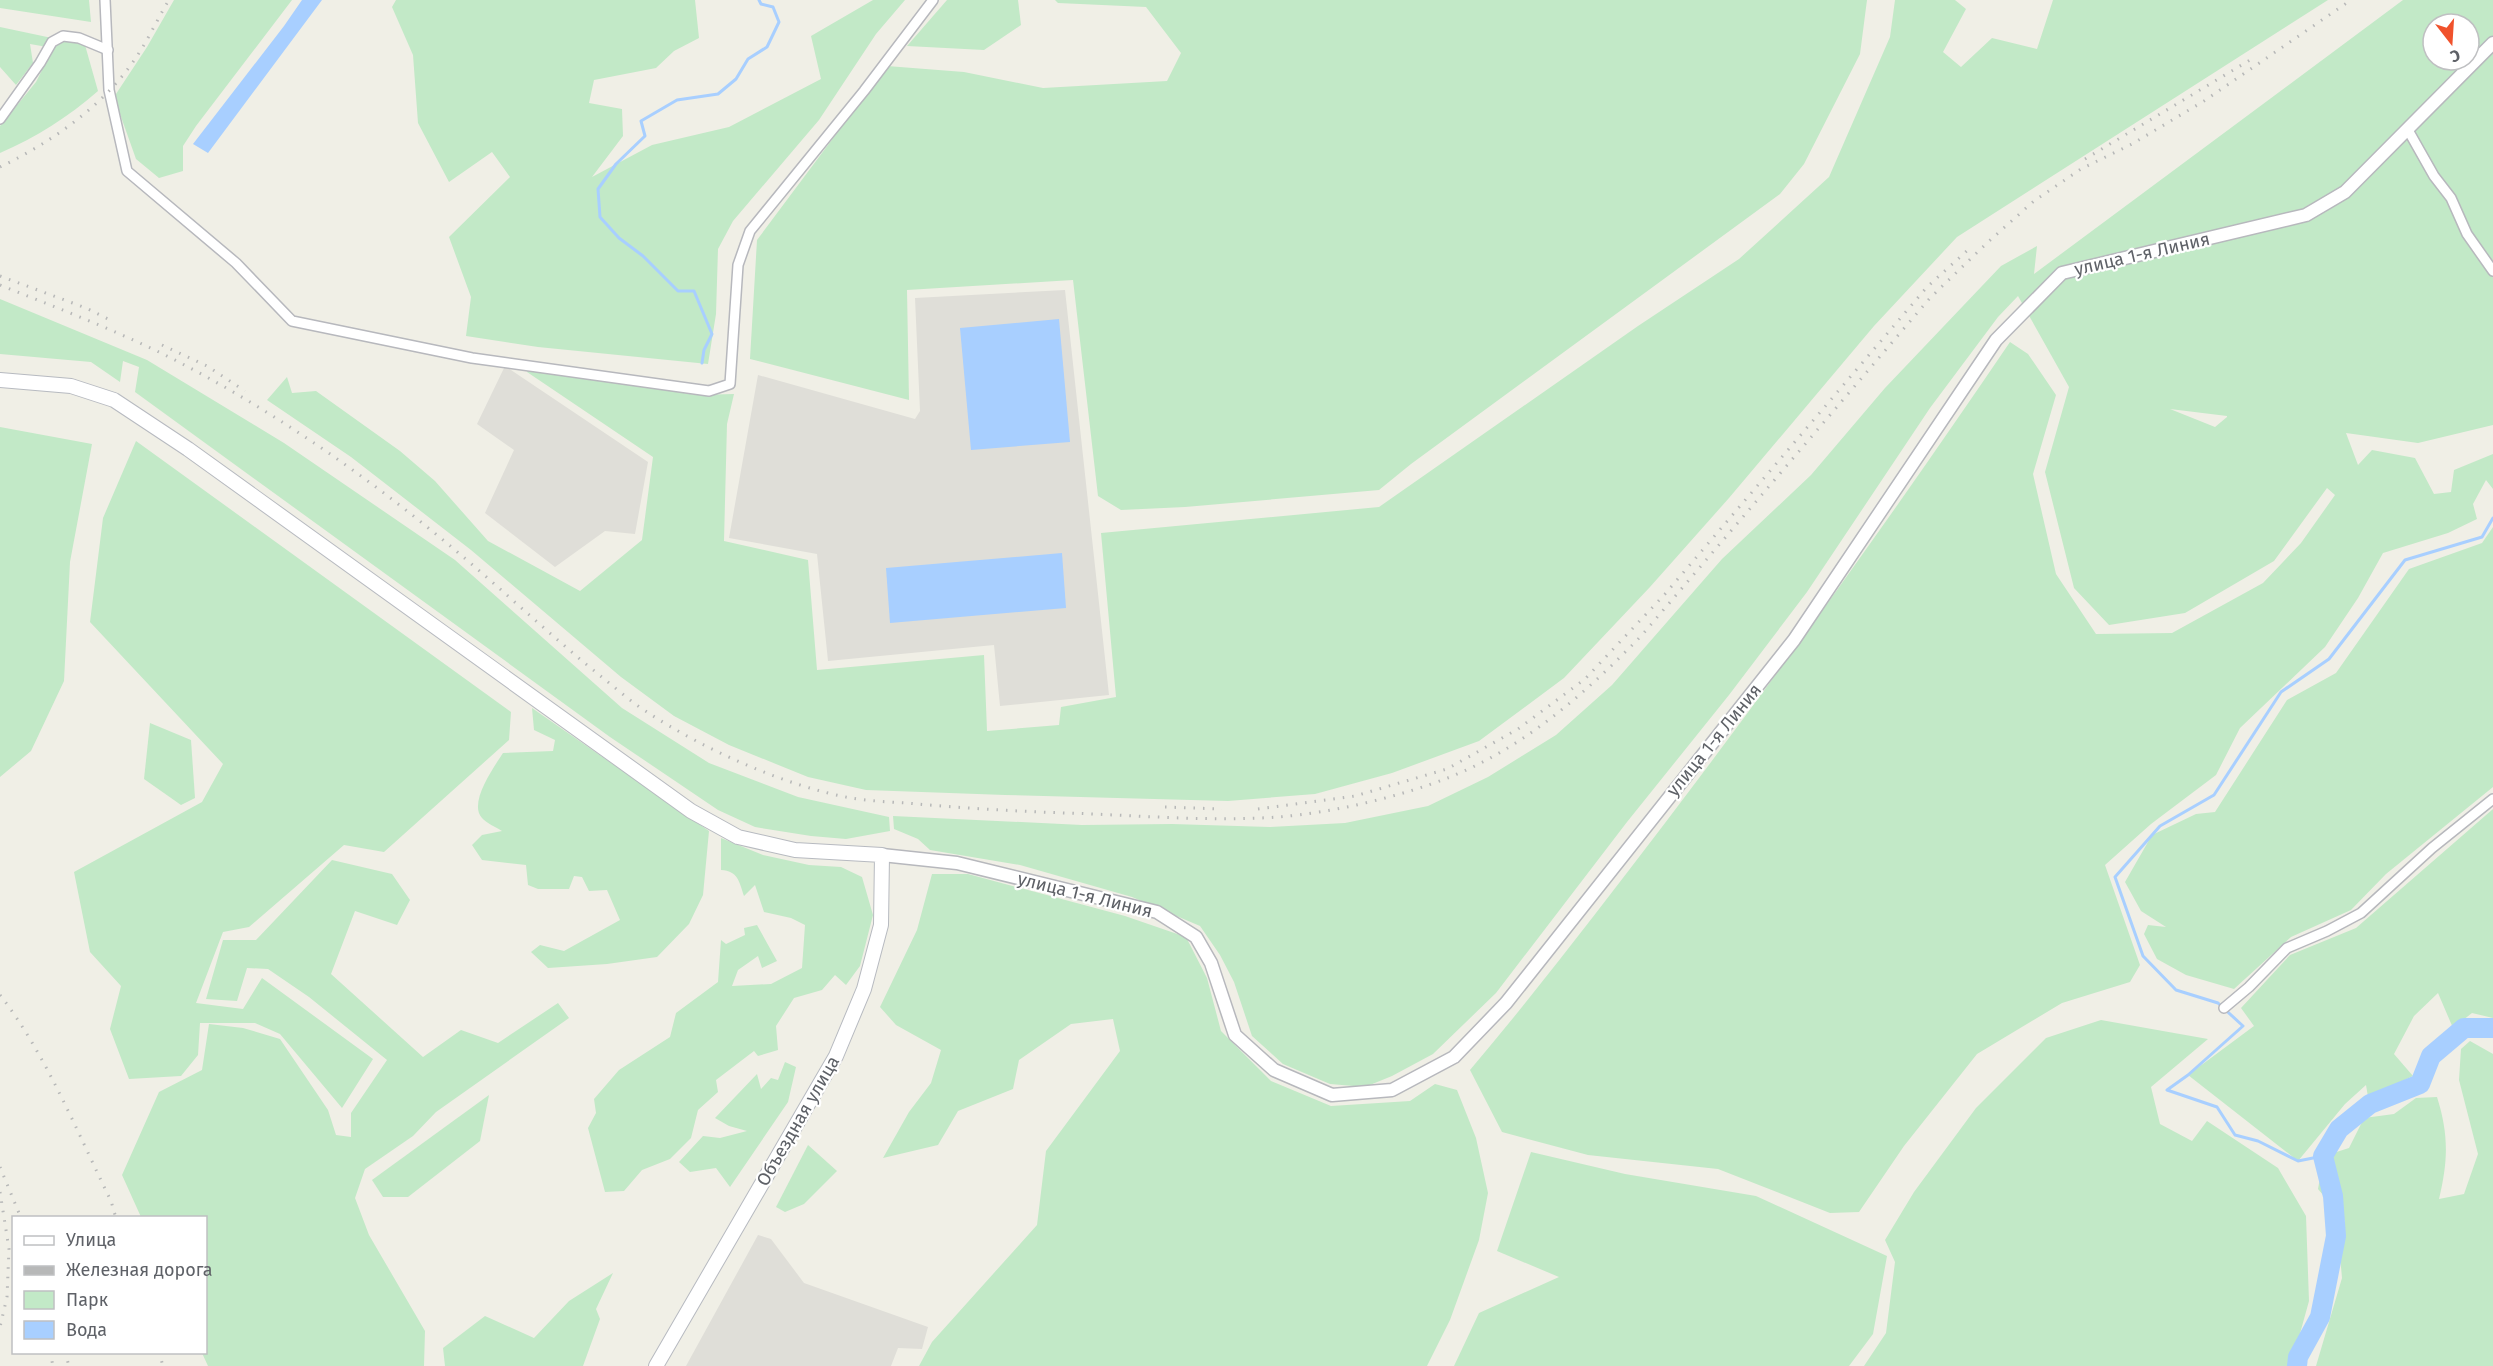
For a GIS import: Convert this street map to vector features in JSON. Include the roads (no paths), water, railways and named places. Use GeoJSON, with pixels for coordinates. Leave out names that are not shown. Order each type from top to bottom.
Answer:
{"type":"FeatureCollection","features":[{"type":"Feature","properties":{"kind":"main road"},"geometry":{"type":"LineString","coordinates":[[0,380],[71,386],[114,400],[216,469],[692,810],[738,837],[795,850],[882,855]]}},
{"type":"Feature","properties":{"kind":"main road","name":"Объездная улица"},"geometry":{"type":"LineString","coordinates":[[656,1366],[836,1056],[864,989],[881,925],[882,855]]}},
{"type":"Feature","properties":{"kind":"street"},"geometry":{"type":"LineString","coordinates":[[105,0],[109,90],[127,171],[236,263],[292,321],[472,358],[709,391],[730,384],[738,265],[750,231],[820,146],[933,0]]}},
{"type":"Feature","properties":{"kind":"street"},"geometry":{"type":"LineString","coordinates":[[0,119],[40,63],[52,42],[63,36],[79,38],[108,50]]}},
{"type":"Feature","properties":{"kind":"street","name":"улица 1-я Линия"},"geometry":{"type":"LineString","coordinates":[[882,855],[957,863],[1157,912],[1196,937],[1210,963],[1235,1035],[1274,1070],[1332,1095],[1392,1090],[1454,1057],[1506,1003],[1794,640],[1996,340],[2062,273],[2306,215],[2345,192],[2493,43]]}},
{"type":"Feature","properties":{"kind":"street"},"geometry":{"type":"LineString","coordinates":[[2409,130],[2434,176],[2451,198],[2467,234],[2493,271]]}},
{"type":"Feature","properties":{"kind":"street"},"geometry":{"type":"LineString","coordinates":[[2224,1008],[2249,987],[2287,948],[2327,932],[2361,913],[2432,848],[2493,799]]}},
{"type":"Feature","properties":{"kind":"water"},"geometry":{"type":"Polygon","coordinates":[[[302,0],[322,0],[208,153],[193,144],[284,26],[302,0]]]}},
{"type":"Feature","properties":{"kind":"water"},"geometry":{"type":"Polygon","coordinates":[[[1059,319],[1070,442],[971,450],[960,328],[1059,319]]]}},
{"type":"Feature","properties":{"kind":"water"},"geometry":{"type":"Polygon","coordinates":[[[1062,553],[1066,608],[890,623],[886,568],[1062,553]]]}},
{"type":"Feature","properties":{"kind":"waterway"},"geometry":{"type":"LineString","coordinates":[[702,363],[704,350],[712,334],[694,291],[678,291],[643,256],[619,238],[600,217],[598,189],[616,164],[645,136],[641,121],[677,100],[718,94],[736,79],[748,59],[767,47],[779,22],[773,7],[761,4],[759,0]]}},
{"type":"Feature","properties":{"kind":"waterway"},"geometry":{"type":"LineString","coordinates":[[2323,1156],[2298,1161],[2258,1141],[2235,1135],[2217,1107],[2167,1090],[2188,1075],[2243,1026],[2218,1003],[2176,990],[2143,956],[2115,877],[2160,826],[2214,795],[2281,692],[2329,659],[2405,560],[2482,537],[2493,518]]}},
{"type":"Feature","properties":{"kind":"waterway"},"geometry":{"type":"LineString","coordinates":[[2297,1366],[2298,1357],[2320,1317],[2336,1236],[2333,1196],[2323,1156],[2339,1129],[2370,1104],[2420,1084],[2431,1056],[2464,1028],[2493,1028]]}},
{"type":"Feature","properties":{"kind":"railway"},"geometry":{"type":"LineString","coordinates":[[0,167],[58,134],[93,106],[124,74],[137,56],[169,0]]}},
{"type":"Feature","properties":{"kind":"railway"},"geometry":{"type":"LineString","coordinates":[[0,285],[163,354],[278,419],[315,443],[421,522],[635,704],[669,726],[745,764],[799,785],[872,801],[1172,818],[1225,819],[1299,815],[1343,808],[1388,797],[1450,777],[1504,750],[1553,716],[1599,677],[1642,635],[1930,298],[1988,242],[2034,201],[2081,169],[2132,144],[2204,101],[2351,0]]}},
{"type":"Feature","properties":{"kind":"railway"},"geometry":{"type":"LineString","coordinates":[[2085,159],[2255,57]]}},
{"type":"Feature","properties":{"kind":"railway"},"geometry":{"type":"LineString","coordinates":[[1258,809],[1355,796],[1447,769],[1518,729],[1585,679],[1665,594],[1927,287],[1969,249]]}},
{"type":"Feature","properties":{"kind":"railway"},"geometry":{"type":"LineString","coordinates":[[0,276],[86,308],[110,320]]}},
{"type":"Feature","properties":{"kind":"railway"},"geometry":{"type":"LineString","coordinates":[[162,345],[207,366],[245,391]]}},
{"type":"Feature","properties":{"kind":"railway"},"geometry":{"type":"LineString","coordinates":[[1165,807],[1222,809]]}},
{"type":"Feature","properties":{"kind":"railway"},"geometry":{"type":"LineString","coordinates":[[0,995],[17,1018],[47,1068],[111,1201],[115,1216]]}},
{"type":"Feature","properties":{"kind":"railway"},"geometry":{"type":"LineString","coordinates":[[0,1167],[20,1216]]}},
{"type":"Feature","properties":{"kind":"railway"},"geometry":{"type":"LineString","coordinates":[[0,1192],[9,1249],[7,1297],[0,1327]]}},
{"type":"Feature","properties":{"kind":"railway"},"geometry":{"type":"LineString","coordinates":[[50,1354],[53,1366]]}},
{"type":"Feature","properties":{"kind":"railway"},"geometry":{"type":"LineString","coordinates":[[66,1354],[69,1366]]}},
{"type":"Feature","properties":{"kind":"railway"},"geometry":{"type":"LineString","coordinates":[[160,1354],[163,1366]]}}]}
